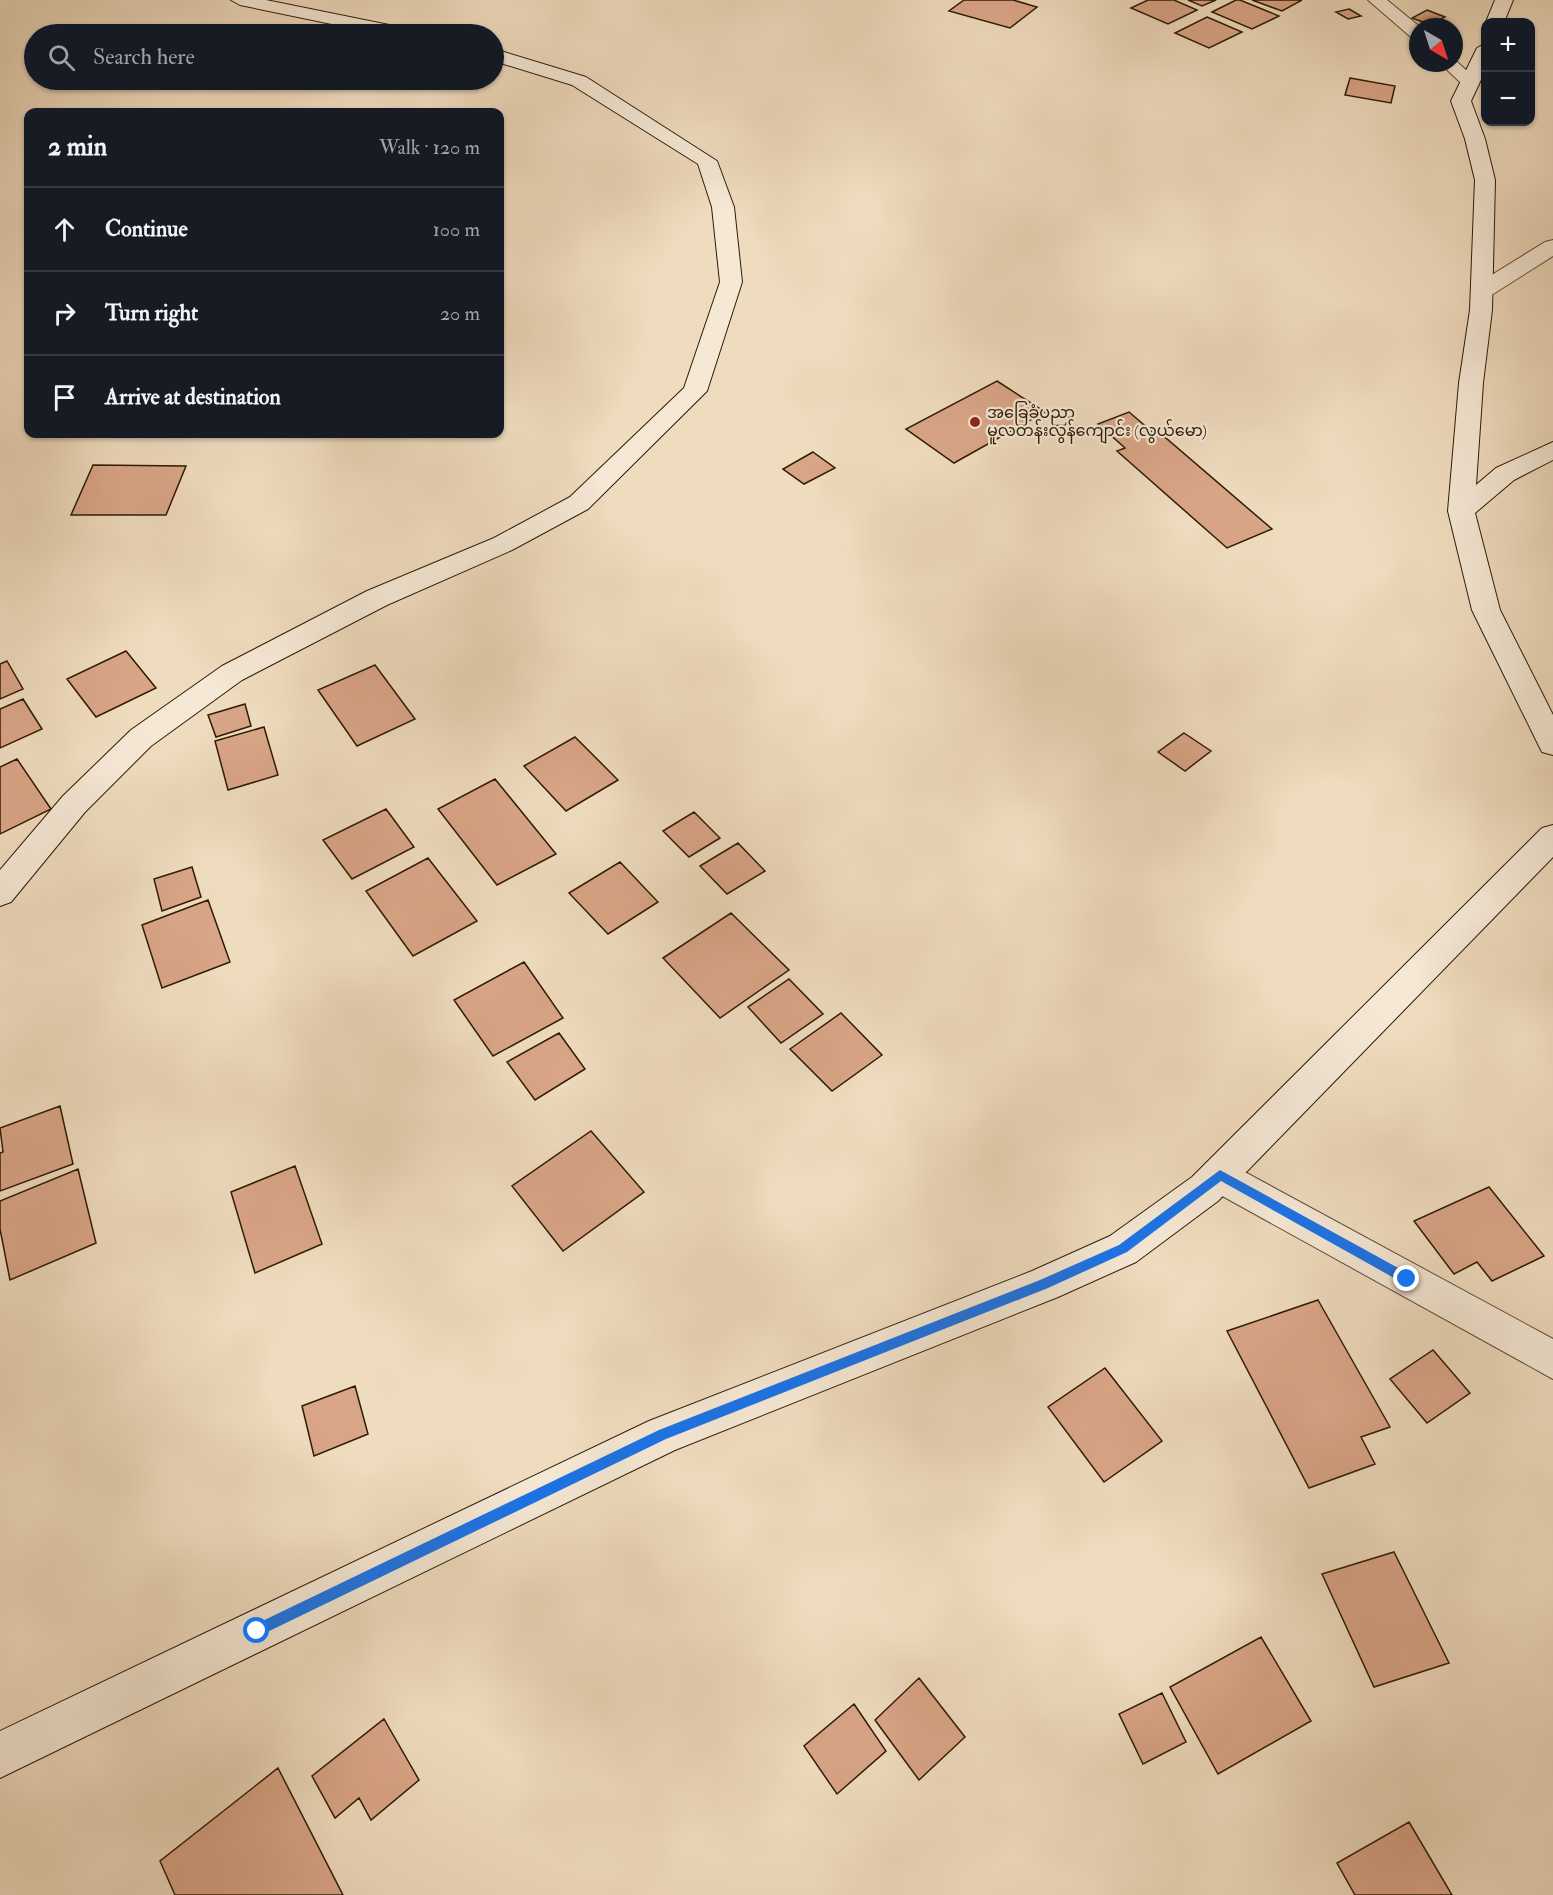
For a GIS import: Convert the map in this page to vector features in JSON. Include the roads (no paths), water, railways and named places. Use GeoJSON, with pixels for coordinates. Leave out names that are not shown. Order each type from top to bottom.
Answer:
{"type":"FeatureCollection","features":[{"type":"Feature","properties":{"kind":"street"},"geometry":{"type":"LineString","coordinates":[[240,0],[356,24]]}},
{"type":"Feature","properties":{"kind":"street"},"geometry":{"type":"LineString","coordinates":[[1497,18],[1504,0]]}},
{"type":"Feature","properties":{"kind":"street"},"geometry":{"type":"LineString","coordinates":[[1481,56],[1461,101],[1475,139],[1485,180],[1482,291],[1461,511],[1486,610],[1553,744]]}},
{"type":"Feature","properties":{"kind":"street"},"geometry":{"type":"LineString","coordinates":[[0,893],[75,804],[141,738],[232,673],[377,598],[504,544],[579,503],[695,391],[731,282],[723,207],[707,161],[579,81],[504,58]]}},
{"type":"Feature","properties":{"kind":"street"},"geometry":{"type":"LineString","coordinates":[[1482,291],[1553,247]]}},
{"type":"Feature","properties":{"kind":"street"},"geometry":{"type":"LineString","coordinates":[[1461,511],[1505,474],[1553,450]]}},
{"type":"Feature","properties":{"kind":"street"},"geometry":{"type":"LineString","coordinates":[[0,1755],[663,1435],[1044,1284],[1123,1248],[1205,1189],[1220,1175],[1553,837]]}},
{"type":"Feature","properties":{"kind":"street"},"geometry":{"type":"LineString","coordinates":[[1220,1175],[1553,1360]]}},
{"type":"Feature","properties":{"kind":"lane"},"geometry":{"type":"LineString","coordinates":[[1377,0],[1409,27]]}},
{"type":"Feature","properties":{"kind":"lane"},"geometry":{"type":"LineString","coordinates":[[1459,72],[1469,81]]}},
{"type":"Feature","properties":{"kind":"place","name":"အခြေခံပညာ မူလတန်းလွန်ကျောင်း (လွယ်မော)"},"geometry":{"type":"Point","coordinates":[975,422]}}]}
